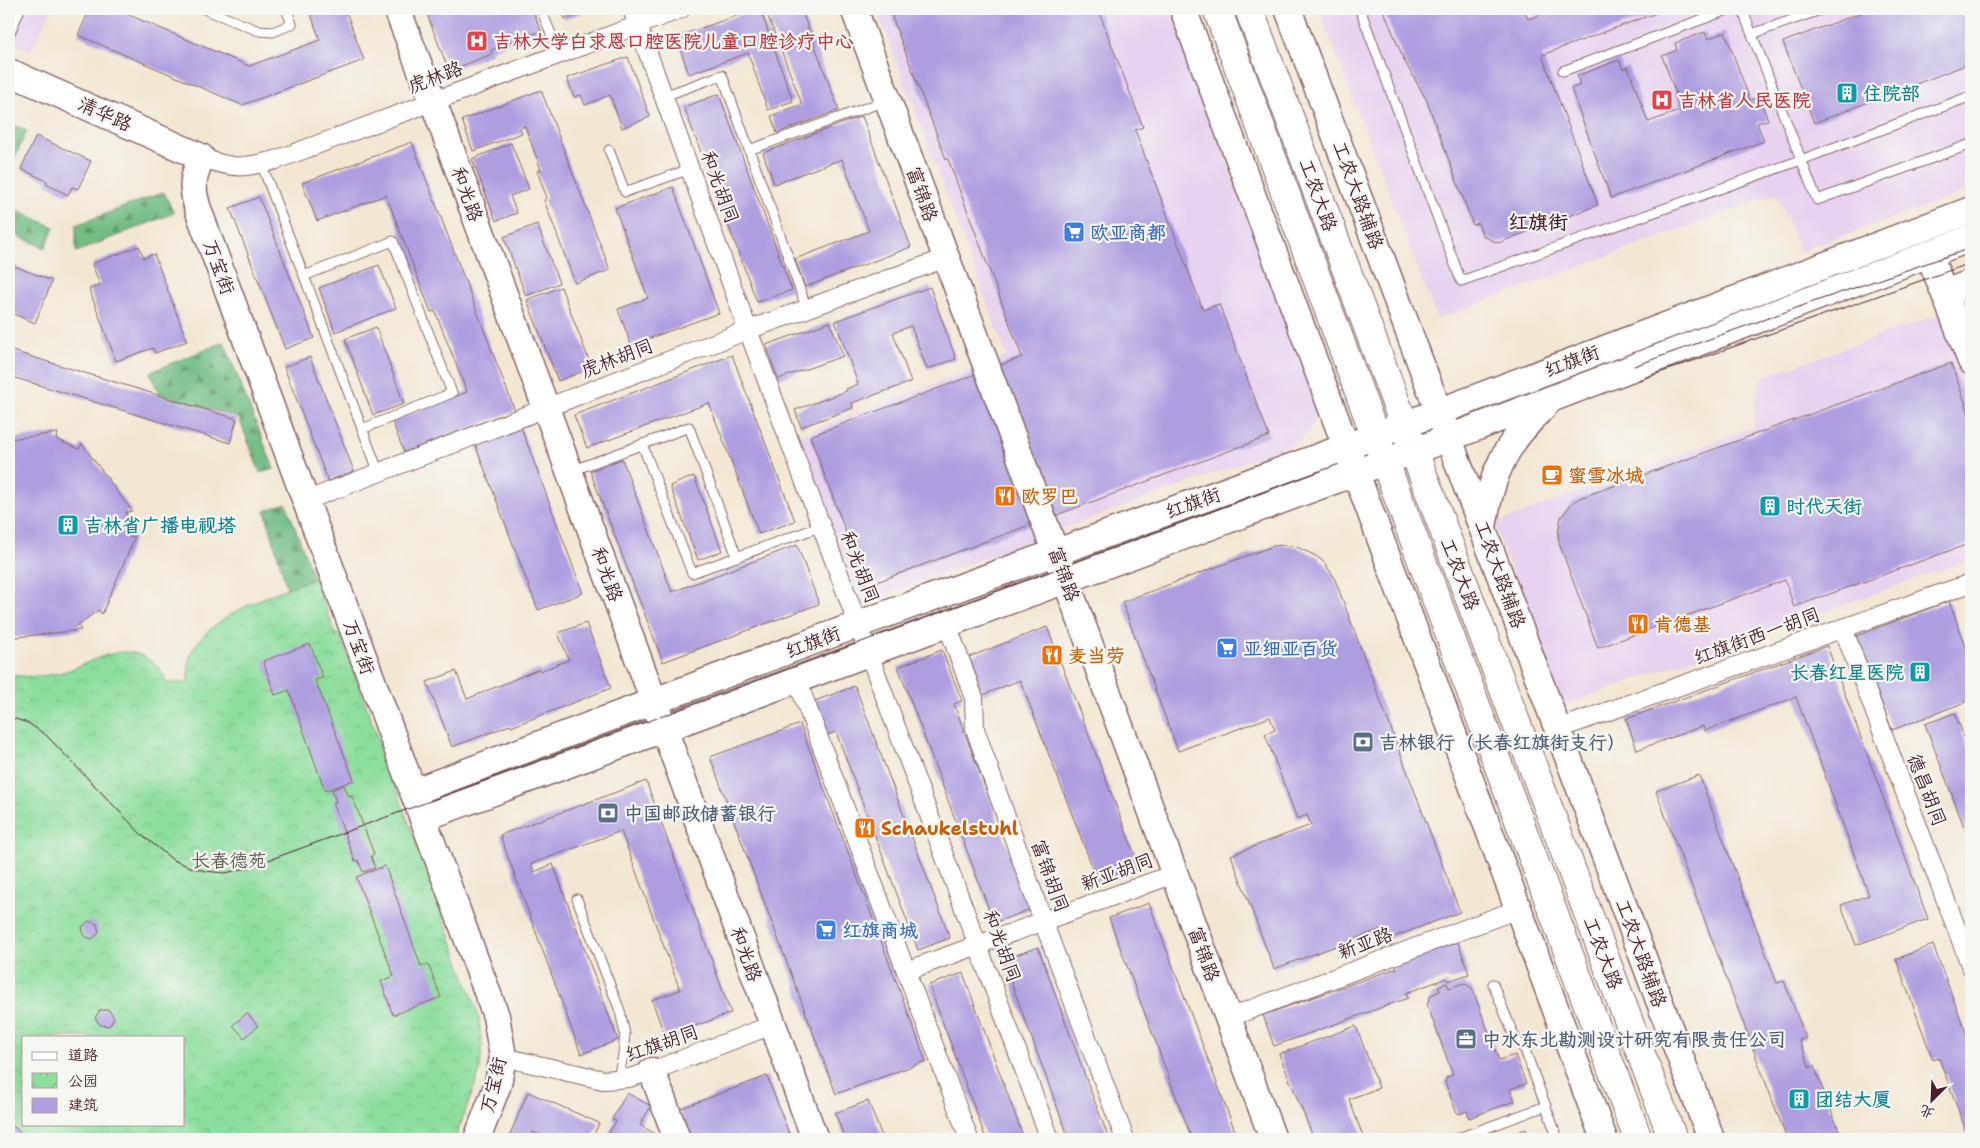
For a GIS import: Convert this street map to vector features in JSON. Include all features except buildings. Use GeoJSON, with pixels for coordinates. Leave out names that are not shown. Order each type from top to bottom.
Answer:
{"type":"FeatureCollection","features":[{"type":"Feature","properties":{"kind":"main road","name":"工农大路"},"geometry":{"type":"LineString","coordinates":[[1217,9],[1384,462],[1638,1139]]}},
{"type":"Feature","properties":{"kind":"main road","name":"工农大路"},"geometry":{"type":"LineString","coordinates":[[1249,9],[1414,452],[1674,1139]]}},
{"type":"Feature","properties":{"kind":"street","name":"和光路"},"geometry":{"type":"LineString","coordinates":[[397,9],[815,1139]]}},
{"type":"Feature","properties":{"kind":"street","name":"虎林路"},"geometry":{"type":"LineString","coordinates":[[201,157],[222,165],[245,167],[276,160],[559,54],[635,17],[682,9]]}},
{"type":"Feature","properties":{"kind":"street","name":"富锦路"},"geometry":{"type":"LineString","coordinates":[[854,9],[1273,1139]]}},
{"type":"Feature","properties":{"kind":"street"},"geometry":{"type":"LineString","coordinates":[[1183,9],[1604,1139]]}},
{"type":"Feature","properties":{"kind":"street","name":"工农大路辅路"},"geometry":{"type":"LineString","coordinates":[[1288,9],[1710,1139]]}},
{"type":"Feature","properties":{"kind":"street","name":"和光胡同"},"geometry":{"type":"LineString","coordinates":[[635,17],[748,330],[1050,1139]]}},
{"type":"Feature","properties":{"kind":"street","name":"清华路"},"geometry":{"type":"LineString","coordinates":[[9,72],[201,157]]}},
{"type":"Feature","properties":{"kind":"street","name":"万宝街"},"geometry":{"type":"LineString","coordinates":[[201,157],[192,187],[194,199],[496,1016],[503,1057],[498,1084],[477,1139]]}},
{"type":"Feature","properties":{"kind":"street","name":"红旗街"},"geometry":{"type":"LineString","coordinates":[[413,792],[859,624],[1346,447],[1971,210]]}},
{"type":"Feature","properties":{"kind":"street","name":"红旗街"},"geometry":{"type":"LineString","coordinates":[[423,818],[1414,452],[1971,238]]}},
{"type":"Feature","properties":{"kind":"street"},"geometry":{"type":"LineString","coordinates":[[1929,254],[1971,360]]}},
{"type":"Feature","properties":{"kind":"street","name":"虎林胡同"},"geometry":{"type":"LineString","coordinates":[[305,501],[748,330],[946,258]]}},
{"type":"Feature","properties":{"kind":"street"},"geometry":{"type":"LineString","coordinates":[[1945,293],[1971,283]]}},
{"type":"Feature","properties":{"kind":"street"},"geometry":{"type":"LineString","coordinates":[[1483,527],[1489,496],[1498,468],[1513,441],[1550,400]]}},
{"type":"Feature","properties":{"kind":"street","name":"红旗街西一胡同"},"geometry":{"type":"LineString","coordinates":[[1558,729],[1971,583]]}},
{"type":"Feature","properties":{"kind":"street","name":"富锦胡同"},"geometry":{"type":"LineString","coordinates":[[947,624],[974,698],[975,729],[1043,921],[1125,1139]]}},
{"type":"Feature","properties":{"kind":"street","name":"德昌胡同"},"geometry":{"type":"LineString","coordinates":[[1843,628],[1966,935],[1971,968]]}},
{"type":"Feature","properties":{"kind":"street"},"geometry":{"type":"LineString","coordinates":[[797,680],[970,1139]]}},
{"type":"Feature","properties":{"kind":"street","name":"新亚胡同"},"geometry":{"type":"LineString","coordinates":[[906,972],[978,944],[1174,874]]}},
{"type":"Feature","properties":{"kind":"street","name":"新亚路"},"geometry":{"type":"LineString","coordinates":[[1228,1018],[1518,909]]}},
{"type":"Feature","properties":{"kind":"street","name":"红旗胡同"},"geometry":{"type":"LineString","coordinates":[[503,1057],[603,1080],[629,1078],[772,1025]]}},
{"type":"Feature","properties":{"kind":"street"},"geometry":{"type":"LineString","coordinates":[[652,1071],[677,1139]]}},
{"type":"Feature","properties":{"kind":"lane"},"geometry":{"type":"LineString","coordinates":[[9,35],[20,9]]}},
{"type":"Feature","properties":{"kind":"lane"},"geometry":{"type":"LineString","coordinates":[[204,9],[259,31],[273,32],[292,24],[286,9]]}},
{"type":"Feature","properties":{"kind":"lane"},"geometry":{"type":"LineString","coordinates":[[541,9],[559,54]]}},
{"type":"Feature","properties":{"kind":"lane"},"geometry":{"type":"LineString","coordinates":[[1360,9],[1460,281],[1801,160],[1971,96]]}},
{"type":"Feature","properties":{"kind":"lane"},"geometry":{"type":"LineString","coordinates":[[1562,71],[1730,9]]}},
{"type":"Feature","properties":{"kind":"lane"},"geometry":{"type":"LineString","coordinates":[[1742,9],[1817,200],[1971,144]]}},
{"type":"Feature","properties":{"kind":"lane"},"geometry":{"type":"LineString","coordinates":[[1752,34],[1823,9]]}},
{"type":"Feature","properties":{"kind":"lane"},"geometry":{"type":"LineString","coordinates":[[664,96],[722,75],[807,309]]}},
{"type":"Feature","properties":{"kind":"lane"},"geometry":{"type":"LineString","coordinates":[[749,150],[887,100]]}},
{"type":"Feature","properties":{"kind":"lane"},"geometry":{"type":"LineString","coordinates":[[609,150],[625,192],[690,169]]}},
{"type":"Feature","properties":{"kind":"lane"},"geometry":{"type":"LineString","coordinates":[[261,163],[379,473]]}},
{"type":"Feature","properties":{"kind":"lane"},"geometry":{"type":"LineString","coordinates":[[304,276],[393,241],[452,392],[362,429]]}},
{"type":"Feature","properties":{"kind":"lane"},"geometry":{"type":"LineString","coordinates":[[569,472],[689,427],[737,557]]}},
{"type":"Feature","properties":{"kind":"lane"},"geometry":{"type":"LineString","coordinates":[[642,444],[692,573],[822,526]]}},
{"type":"Feature","properties":{"kind":"lane"},"geometry":{"type":"LineString","coordinates":[[577,899],[622,1019],[625,1034],[618,1079]]}},
{"type":"Feature","properties":{"kind":"lane"},"geometry":{"type":"LineString","coordinates":[[1493,984],[1514,1036],[1525,1050],[1558,1139]]}},
{"type":"Feature","properties":{"kind":"lane"},"geometry":{"type":"LineString","coordinates":[[1456,1139],[1546,1106]]}},
{"type":"Feature","properties":{"kind":"shaded area"},"geometry":{"type":"Polygon","coordinates":[[[9,9],[52,9],[31,51],[9,41],[9,9]]]}},
{"type":"Feature","properties":{"kind":"shaded area","name":"欧亚商都"},"geometry":{"type":"Polygon","coordinates":[[[877,9],[1171,9],[1316,405],[1317,416],[1312,428],[1301,439],[1289,446],[861,603],[798,436],[1007,356],[877,9]]]}},
{"type":"Feature","properties":{"kind":"shaded area","name":"吉林省人民医院"},"geometry":{"type":"Polygon","coordinates":[[[1319,9],[1971,9],[1971,190],[1800,251],[1777,194],[1437,319],[1319,9]]]}},
{"type":"Feature","properties":{"kind":"shaded area","name":"时代天街"},"geometry":{"type":"Polygon","coordinates":[[[1944,313],[1971,383],[1971,559],[1561,706],[1494,524],[1754,427],[1755,398],[1763,377],[1944,313]]]}},
{"type":"Feature","properties":{"kind":"green space"},"geometry":{"type":"Polygon","coordinates":[[[9,123],[27,131],[9,171],[9,123]]]}},
{"type":"Feature","properties":{"kind":"green space"},"geometry":{"type":"Polygon","coordinates":[[[164,192],[174,213],[76,252],[76,225],[164,192]]]}},
{"type":"Feature","properties":{"kind":"green space"},"geometry":{"type":"Polygon","coordinates":[[[9,207],[54,227],[45,248],[9,232],[9,207]]]}},
{"type":"Feature","properties":{"kind":"green space"},"geometry":{"type":"Polygon","coordinates":[[[224,342],[274,469],[260,473],[239,418],[159,394],[150,372],[224,342]]]}},
{"type":"Feature","properties":{"kind":"green space"},"geometry":{"type":"Polygon","coordinates":[[[286,503],[314,579],[287,588],[265,511],[286,503]]]}},
{"type":"Feature","properties":{"kind":"green space","name":"长春德苑"},"geometry":{"type":"Polygon","coordinates":[[[314,579],[336,635],[340,634],[478,1013],[482,1045],[480,1071],[455,1139],[9,1139],[9,675],[34,676],[53,674],[70,670],[105,656],[128,652],[140,655],[154,663],[162,673],[166,683],[188,683],[190,656],[198,642],[210,629],[244,607],[314,579]]]}},
{"type":"Feature","properties":{"kind":"tram line"},"geometry":{"type":"LineString","coordinates":[[1634,366],[1971,248]]}},
{"type":"Feature","properties":{"kind":"tram line"},"geometry":{"type":"LineString","coordinates":[[1639,380],[1971,263]]}},
{"type":"Feature","properties":{"kind":"tram line"},"geometry":{"type":"LineString","coordinates":[[9,717],[28,723],[46,735],[142,835],[173,860],[205,871],[225,873],[247,868],[660,717],[1320,471]]}},
{"type":"Feature","properties":{"kind":"place","name":"吉林大学白求恩口腔医院儿童口腔诊疗中心"},"geometry":{"type":"Point","coordinates":[477,41]}},
{"type":"Feature","properties":{"kind":"place","name":"住院部"},"geometry":{"type":"Point","coordinates":[1847,93]}},
{"type":"Feature","properties":{"kind":"place","name":"吉林省人民医院"},"geometry":{"type":"Point","coordinates":[1662,100]}},
{"type":"Feature","properties":{"kind":"place","name":"欧亚商都"},"geometry":{"type":"Point","coordinates":[1074,232]}},
{"type":"Feature","properties":{"kind":"place","name":"蜜雪冰城"},"geometry":{"type":"Point","coordinates":[1552,475]}},
{"type":"Feature","properties":{"kind":"place","name":"欧罗巴"},"geometry":{"type":"Point","coordinates":[1005,496]}},
{"type":"Feature","properties":{"kind":"place","name":"时代天街"},"geometry":{"type":"Point","coordinates":[1770,506]}},
{"type":"Feature","properties":{"kind":"place","name":"吉林省广播电视塔"},"geometry":{"type":"Point","coordinates":[68,525]}},
{"type":"Feature","properties":{"kind":"place","name":"肯德基"},"geometry":{"type":"Point","coordinates":[1638,624]}},
{"type":"Feature","properties":{"kind":"place","name":"亚细亚百货"},"geometry":{"type":"Point","coordinates":[1227,648]}},
{"type":"Feature","properties":{"kind":"place","name":"麦当劳"},"geometry":{"type":"Point","coordinates":[1052,655]}},
{"type":"Feature","properties":{"kind":"place","name":"长春红星医院"},"geometry":{"type":"Point","coordinates":[1920,672]}},
{"type":"Feature","properties":{"kind":"place","name":"吉林银行（长春红旗街支行）"},"geometry":{"type":"Point","coordinates":[1363,742]}},
{"type":"Feature","properties":{"kind":"place","name":"中国邮政储蓄银行"},"geometry":{"type":"Point","coordinates":[608,813]}},
{"type":"Feature","properties":{"kind":"place","name":"Schaukelstuhl"},"geometry":{"type":"Point","coordinates":[865,828]}},
{"type":"Feature","properties":{"kind":"place","name":"红旗商城"},"geometry":{"type":"Point","coordinates":[826,930]}},
{"type":"Feature","properties":{"kind":"place","name":"中水东北勘测设计研究有限责任公司"},"geometry":{"type":"Point","coordinates":[1466,1039]}},
{"type":"Feature","properties":{"kind":"place","name":"团结大厦"},"geometry":{"type":"Point","coordinates":[1799,1099]}},
{"type":"Feature","properties":{"kind":"district","name":"红旗街"},"geometry":{"type":"Point","coordinates":[1538,222]}}]}
